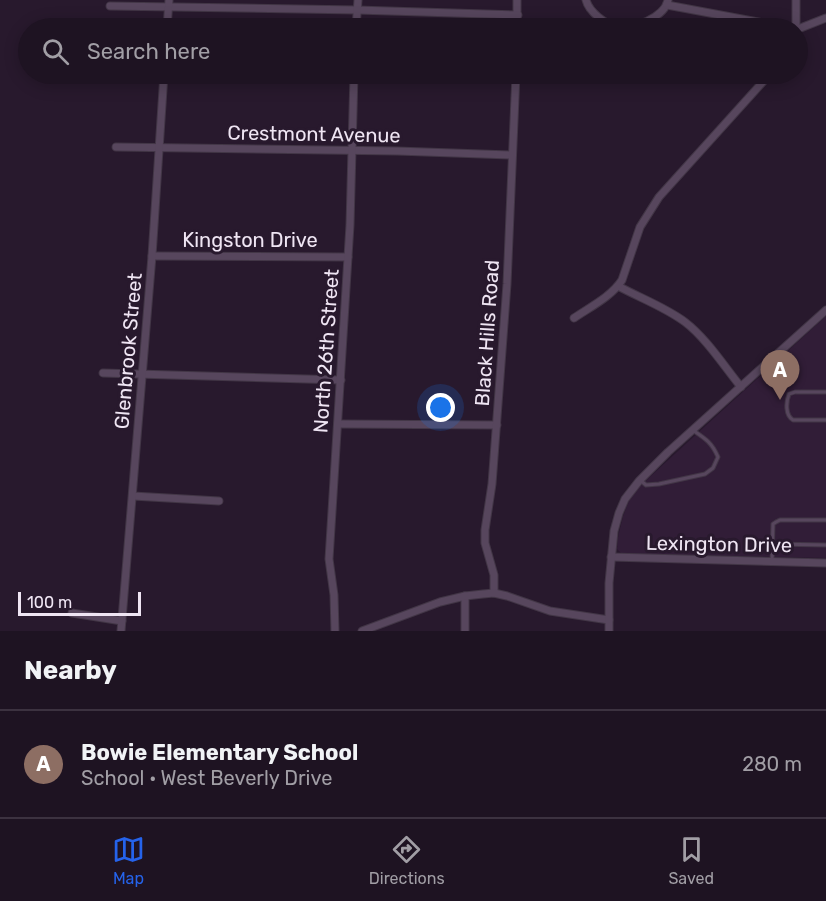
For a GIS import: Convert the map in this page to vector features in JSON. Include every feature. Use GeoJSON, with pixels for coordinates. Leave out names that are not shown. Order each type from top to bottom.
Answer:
{"type":"FeatureCollection","features":[{"type":"Feature","properties":{"kind":"street"},"geometry":{"type":"LineString","coordinates":[[357,18],[358,0]]}},
{"type":"Feature","properties":{"kind":"street"},"geometry":{"type":"LineString","coordinates":[[111,6],[169,3],[518,15],[517,0]]}},
{"type":"Feature","properties":{"kind":"street"},"geometry":{"type":"LineString","coordinates":[[586,0],[594,13],[601,18]]}},
{"type":"Feature","properties":{"kind":"street"},"geometry":{"type":"LineString","coordinates":[[796,0],[797,18]]}},
{"type":"Feature","properties":{"kind":"street"},"geometry":{"type":"LineString","coordinates":[[168,18],[169,3]]}},
{"type":"Feature","properties":{"kind":"street"},"geometry":{"type":"LineString","coordinates":[[652,18],[664,10],[667,3],[741,18]]}},
{"type":"Feature","properties":{"kind":"street"},"geometry":{"type":"LineString","coordinates":[[808,25],[826,18]]}},
{"type":"Feature","properties":{"kind":"street","name":"Glenbrook Street"},"geometry":{"type":"LineString","coordinates":[[121,631],[143,374],[163,84]]}},
{"type":"Feature","properties":{"kind":"street","name":"North 26th Street"},"geometry":{"type":"LineString","coordinates":[[335,631],[334,595],[329,559],[348,257],[354,84]]}},
{"type":"Feature","properties":{"kind":"street","name":"Black Hills Road"},"geometry":{"type":"LineString","coordinates":[[494,593],[494,575],[485,537],[492,484],[507,284],[516,84]]}},
{"type":"Feature","properties":{"kind":"street"},"geometry":{"type":"LineString","coordinates":[[574,318],[618,286],[640,227],[659,197],[761,84]]}},
{"type":"Feature","properties":{"kind":"street","name":"Crestmont Avenue"},"geometry":{"type":"LineString","coordinates":[[116,147],[512,155]]}},
{"type":"Feature","properties":{"kind":"street","name":"Kingston Drive"},"geometry":{"type":"LineString","coordinates":[[152,256],[348,257]]}},
{"type":"Feature","properties":{"kind":"street"},"geometry":{"type":"LineString","coordinates":[[618,286],[685,322],[701,337],[741,387]]}},
{"type":"Feature","properties":{"kind":"street"},"geometry":{"type":"LineString","coordinates":[[609,631],[609,583],[614,531],[625,499],[640,480],[693,430],[826,310]]}},
{"type":"Feature","properties":{"kind":"street"},"geometry":{"type":"LineString","coordinates":[[103,373],[341,380]]}},
{"type":"Feature","properties":{"kind":"street"},"geometry":{"type":"LineString","coordinates":[[338,424],[497,425]]}},
{"type":"Feature","properties":{"kind":"street"},"geometry":{"type":"LineString","coordinates":[[133,496],[219,501]]}},
{"type":"Feature","properties":{"kind":"street","name":"Lexington Drive"},"geometry":{"type":"LineString","coordinates":[[611,557],[826,563]]}},
{"type":"Feature","properties":{"kind":"street"},"geometry":{"type":"LineString","coordinates":[[362,631],[440,602],[465,596],[494,593],[550,611],[609,621]]}},
{"type":"Feature","properties":{"kind":"street"},"geometry":{"type":"LineString","coordinates":[[465,596],[465,631]]}},
{"type":"Feature","properties":{"kind":"street"},"geometry":{"type":"LineString","coordinates":[[72,613],[122,621]]}},
{"type":"Feature","properties":{"kind":"lane"},"geometry":{"type":"LineString","coordinates":[[826,392],[795,392],[787,397],[789,418],[826,420]]}},
{"type":"Feature","properties":{"kind":"lane"},"geometry":{"type":"LineString","coordinates":[[640,480],[646,485],[659,484],[705,474],[712,468],[718,457],[714,447],[693,430]]}},
{"type":"Feature","properties":{"kind":"lane"},"geometry":{"type":"LineString","coordinates":[[772,561],[773,524],[780,520],[826,520]]}},
{"type":"Feature","properties":{"kind":"lane"},"geometry":{"type":"LineString","coordinates":[[773,544],[826,545]]}},
{"type":"Feature","properties":{"kind":"shaded area"},"geometry":{"type":"Polygon","coordinates":[[[826,316],[826,558],[622,554],[617,549],[623,516],[630,498],[642,484],[826,316]]]}},
{"type":"Feature","properties":{"kind":"place","name":"Bowie Elementary School"},"geometry":{"type":"Point","coordinates":[780,400]}}]}
